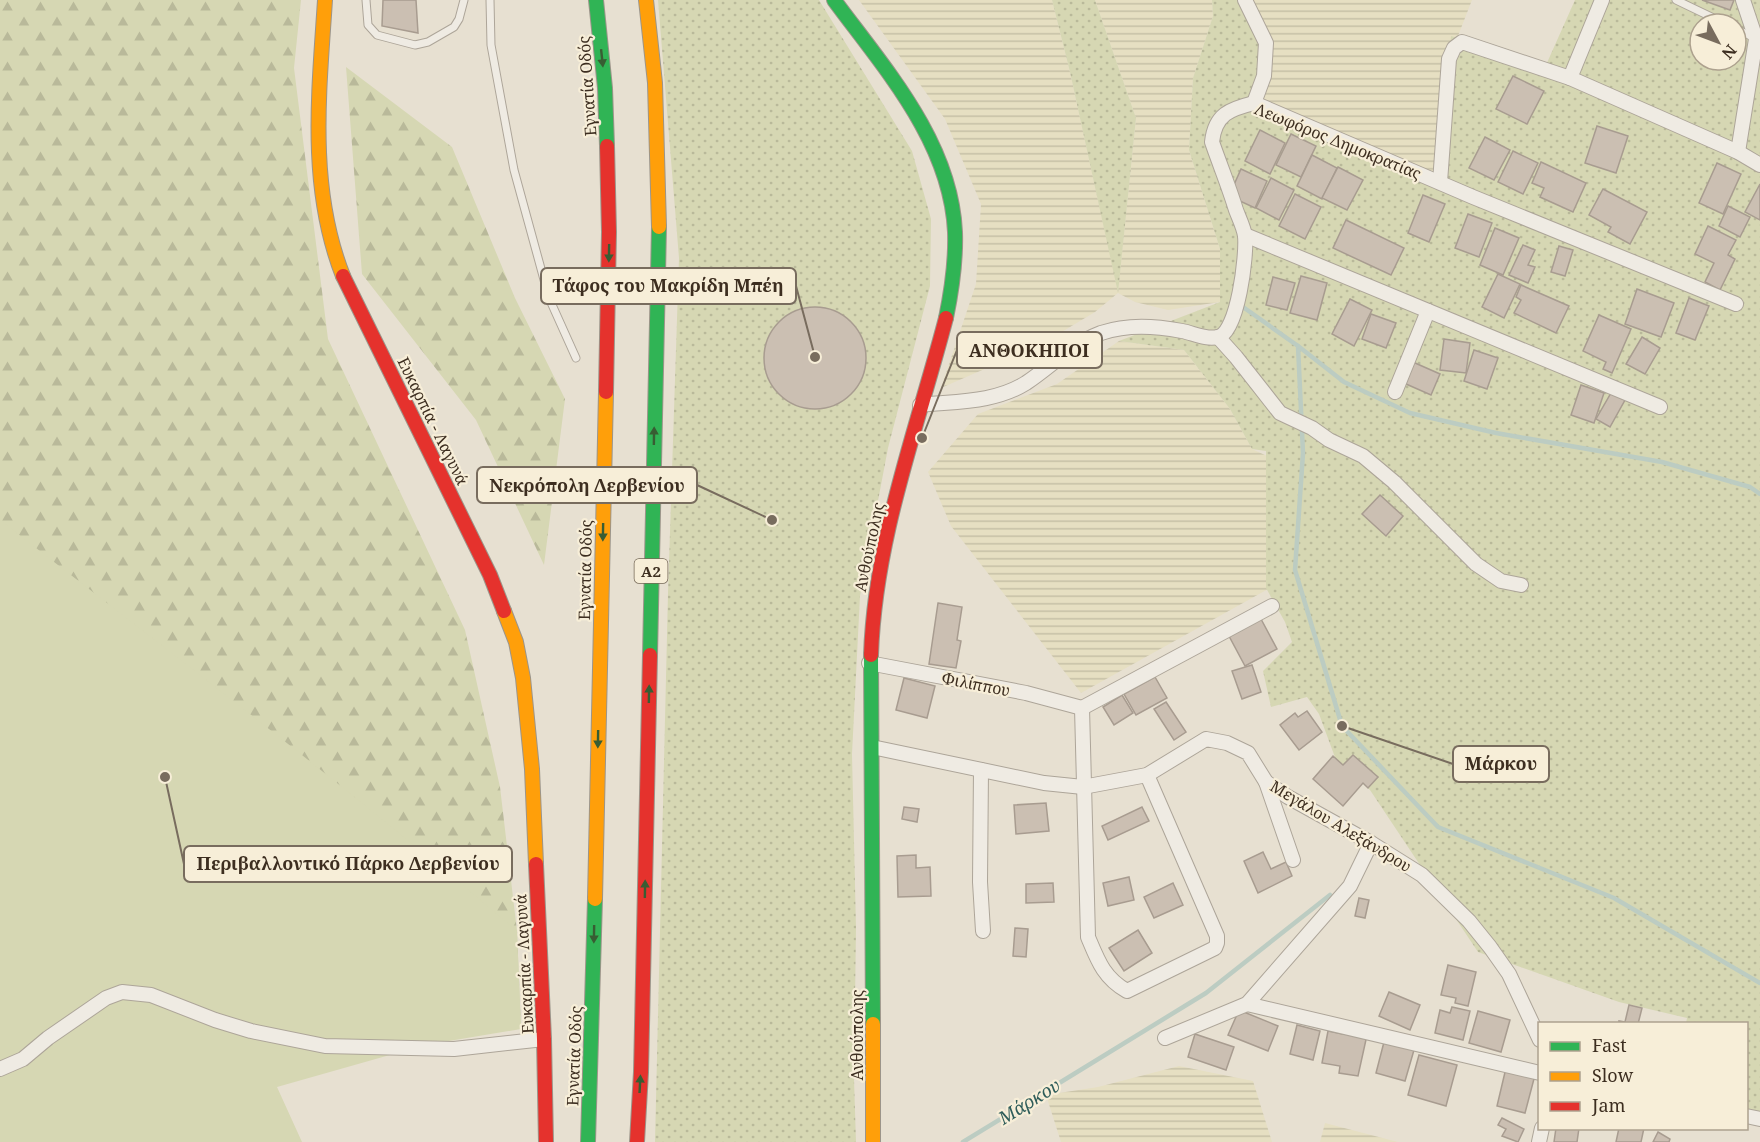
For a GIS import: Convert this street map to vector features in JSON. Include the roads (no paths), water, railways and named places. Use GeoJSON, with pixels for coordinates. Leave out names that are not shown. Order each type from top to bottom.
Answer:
{"type":"FeatureCollection","features":[{"type":"Feature","properties":{"kind":"main road","name":"Ευκαρπία - Λαγυνά"},"geometry":{"type":"LineString","coordinates":[[325,0],[320,110],[320,179],[327,225],[337,261],[352,296],[490,574],[516,642],[524,689],[532,769],[544,1039],[546,1142]]}},
{"type":"Feature","properties":{"kind":"main road","name":"Εγνατία Οδός"},"geometry":{"type":"LineString","coordinates":[[588,1142],[609,232],[605,88],[596,0]]}},
{"type":"Feature","properties":{"kind":"main road","name":"Α2"},"geometry":{"type":"LineString","coordinates":[[637,1142],[641,1060],[659,230],[655,83],[646,0]]}},
{"type":"Feature","properties":{"kind":"main road","name":"Ανθούπολης"},"geometry":{"type":"LineString","coordinates":[[834,0],[907,101],[942,170],[955,227],[954,258],[946,317],[894,506],[872,622],[869,663],[872,747],[873,1142]]}},
{"type":"Feature","properties":{"kind":"street"},"geometry":{"type":"LineString","coordinates":[[1245,0],[1266,43],[1264,76],[1254,103]]}},
{"type":"Feature","properties":{"kind":"street"},"geometry":{"type":"LineString","coordinates":[[1570,78],[1602,0]]}},
{"type":"Feature","properties":{"kind":"street"},"geometry":{"type":"LineString","coordinates":[[1738,152],[1756,39],[1743,0]]}},
{"type":"Feature","properties":{"kind":"street"},"geometry":{"type":"LineString","coordinates":[[1440,182],[1449,58],[1454,48],[1462,42],[1570,78],[1738,152],[1760,165]]}},
{"type":"Feature","properties":{"kind":"street","name":"Λεωφόρος Δημοκρατίας"},"geometry":{"type":"LineString","coordinates":[[1218,337],[1230,327],[1234,317],[1240,290],[1245,235],[1212,142],[1214,129],[1220,119],[1234,108],[1254,103],[1736,304]]}},
{"type":"Feature","properties":{"kind":"street"},"geometry":{"type":"LineString","coordinates":[[1245,235],[1660,407]]}},
{"type":"Feature","properties":{"kind":"street"},"geometry":{"type":"LineString","coordinates":[[1395,392],[1428,311]]}},
{"type":"Feature","properties":{"kind":"street"},"geometry":{"type":"LineString","coordinates":[[921,405],[993,398],[1026,382],[1072,347],[1113,329],[1134,326],[1156,327],[1218,337],[1280,413],[1363,456],[1394,482],[1476,564],[1501,581],[1521,585]]}},
{"type":"Feature","properties":{"kind":"street"},"geometry":{"type":"LineString","coordinates":[[1147,775],[1217,936],[1217,943],[1215,948],[1127,992],[1103,972],[1088,937],[1082,708],[1272,606]]}},
{"type":"Feature","properties":{"kind":"street","name":"Φιλίππου"},"geometry":{"type":"LineString","coordinates":[[869,663],[1026,693],[1082,708]]}},
{"type":"Feature","properties":{"kind":"street","name":"Μεγάλου Αλεξάνδρου"},"geometry":{"type":"LineString","coordinates":[[872,747],[1044,783],[1083,788],[1147,775],[1206,739],[1227,743],[1248,753],[1266,782],[1288,797],[1371,843],[1422,875],[1469,921],[1509,974],[1538,1038]]}},
{"type":"Feature","properties":{"kind":"street"},"geometry":{"type":"LineString","coordinates":[[981,770],[980,882],[983,931]]}},
{"type":"Feature","properties":{"kind":"street"},"geometry":{"type":"LineString","coordinates":[[1266,782],[1293,860]]}},
{"type":"Feature","properties":{"kind":"street"},"geometry":{"type":"LineString","coordinates":[[1165,1038],[1247,1004],[1350,886],[1371,843]]}},
{"type":"Feature","properties":{"kind":"street"},"geometry":{"type":"LineString","coordinates":[[0,1069],[23,1059],[48,1038],[99,1003],[122,992],[151,995],[215,1020],[251,1031],[325,1046],[454,1049],[544,1039]]}},
{"type":"Feature","properties":{"kind":"street"},"geometry":{"type":"LineString","coordinates":[[1247,1004],[1538,1072]]}},
{"type":"Feature","properties":{"kind":"lane"},"geometry":{"type":"LineString","coordinates":[[366,0],[369,25],[377,35],[415,45],[428,42],[454,27],[459,19],[464,0]]}},
{"type":"Feature","properties":{"kind":"lane"},"geometry":{"type":"LineString","coordinates":[[489,0],[491,45],[514,170],[549,298],[576,358]]}},
{"type":"Feature","properties":{"kind":"lane"},"geometry":{"type":"LineString","coordinates":[[1676,0],[1701,12]]}},
{"type":"Feature","properties":{"kind":"lane"},"geometry":{"type":"LineString","coordinates":[[1748,35],[1756,39]]}},
{"type":"Feature","properties":{"kind":"waterway","name":"Μάρκου"},"geometry":{"type":"LineString","coordinates":[[1243,307],[1298,346],[1303,453],[1295,570],[1342,726],[1438,827],[1614,898],[1760,983]]}},
{"type":"Feature","properties":{"kind":"waterway","name":"Μάρκου"},"geometry":{"type":"LineString","coordinates":[[1298,346],[1344,382],[1410,413],[1496,433],[1662,462],[1750,487],[1760,494]]}},
{"type":"Feature","properties":{"kind":"waterway","name":"Μάρκου"},"geometry":{"type":"LineString","coordinates":[[963,1142],[1206,993],[1330,895]]}},
{"type":"Feature","properties":{"kind":"place","name":"Τάφος του Μακρίδη Μπέη"},"geometry":{"type":"Point","coordinates":[815,357]}},
{"type":"Feature","properties":{"kind":"place","name":"ΑΝΘΟΚΗΠΟΙ"},"geometry":{"type":"Point","coordinates":[922,438]}},
{"type":"Feature","properties":{"kind":"place","name":"Νεκρόπολη Δερβενίου"},"geometry":{"type":"Point","coordinates":[772,520]}},
{"type":"Feature","properties":{"kind":"place","name":"Μάρκου"},"geometry":{"type":"Point","coordinates":[1342,726]}},
{"type":"Feature","properties":{"kind":"place","name":"Περιβαλλοντικό Πάρκο Δερβενίου"},"geometry":{"type":"Point","coordinates":[165,777]}}]}
